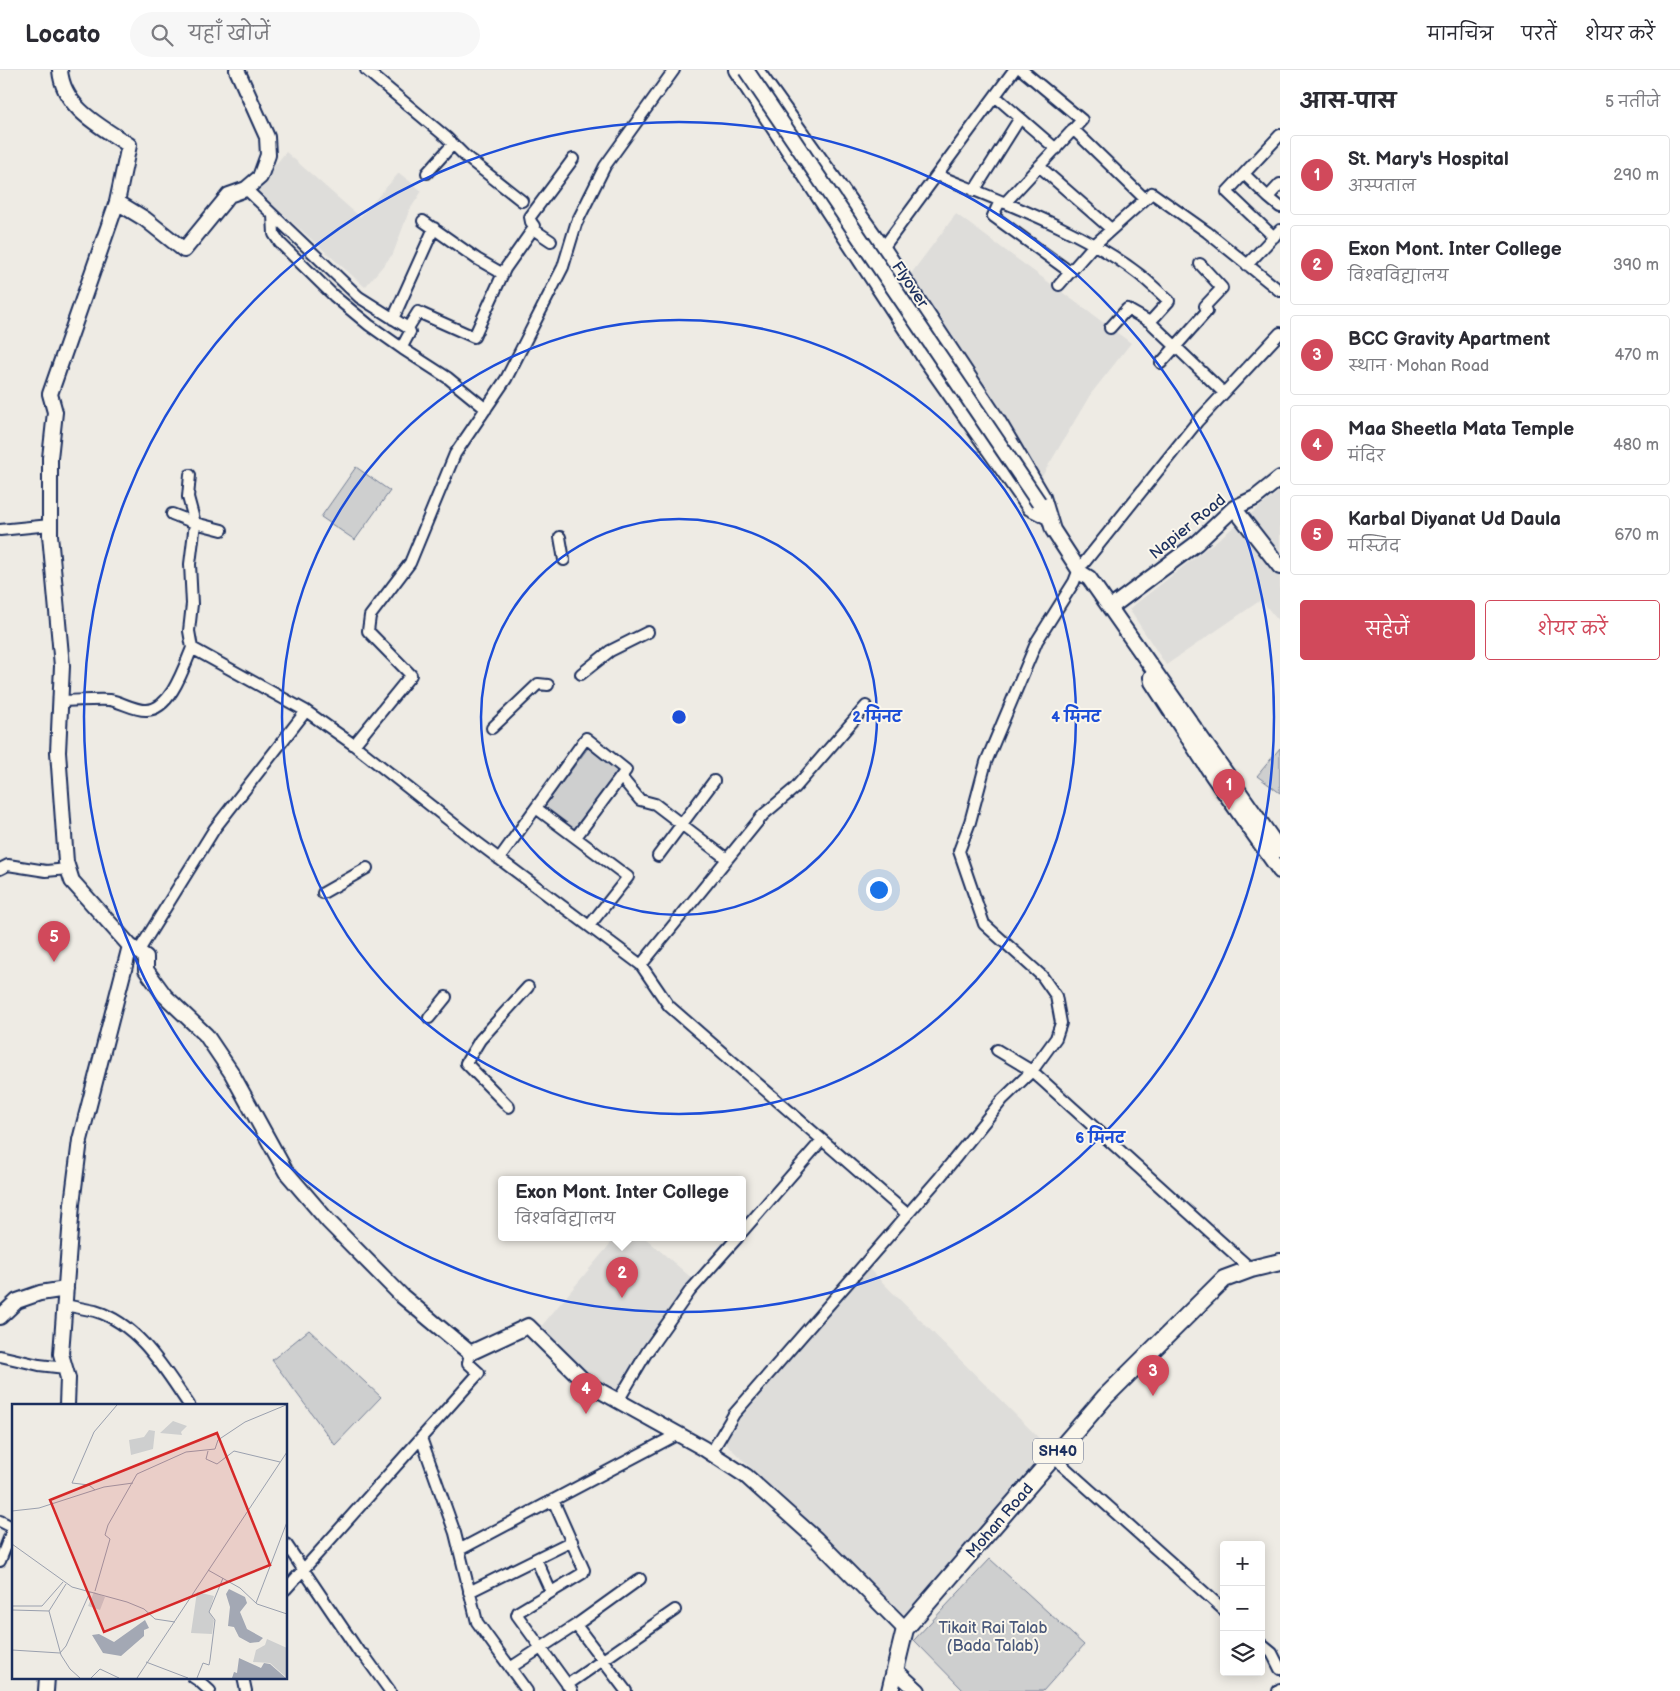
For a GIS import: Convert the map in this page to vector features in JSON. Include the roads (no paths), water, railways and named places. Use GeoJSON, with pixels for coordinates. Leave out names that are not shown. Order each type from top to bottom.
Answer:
{"type":"FeatureCollection","features":[{"type":"Feature","properties":{"kind":"main road","name":"Mohan Road"},"geometry":{"type":"LineString","coordinates":[[890,1691],[906,1629],[1105,1397],[1224,1279],[1251,1269],[1280,1262]]}},
{"type":"Feature","properties":{"kind":"street"},"geometry":{"type":"LineString","coordinates":[[60,70],[61,84],[81,113],[128,145],[117,202],[50,394],[55,412],[50,458],[50,525],[62,666],[58,752],[68,869],[72,881],[134,949],[146,957],[146,970],[165,996],[209,1039],[231,1072],[286,1172],[328,1221],[402,1296],[470,1353]]}},
{"type":"Feature","properties":{"kind":"street"},"geometry":{"type":"LineString","coordinates":[[117,202],[145,219],[184,250],[229,195],[246,189],[260,177],[268,155],[266,137],[237,70]]}},
{"type":"Feature","properties":{"kind":"street"},"geometry":{"type":"LineString","coordinates":[[366,70],[465,156],[522,201]]}},
{"type":"Feature","properties":{"kind":"street"},"geometry":{"type":"LineString","coordinates":[[354,745],[411,675],[368,631],[370,616],[410,563],[455,454],[506,379],[563,267],[576,224],[604,166],[674,70]]}},
{"type":"Feature","properties":{"kind":"street"},"geometry":{"type":"LineString","coordinates":[[736,70],[924,357],[1030,508],[1058,526],[1070,550],[1084,570],[1114,605],[1151,665],[1280,850]]}},
{"type":"Feature","properties":{"kind":"street","name":"Flyover"},"geometry":{"type":"LineString","coordinates":[[746,70],[1050,520]]}},
{"type":"Feature","properties":{"kind":"street"},"geometry":{"type":"LineString","coordinates":[[756,70],[883,248],[998,421],[1043,497],[1050,520]]}},
{"type":"Feature","properties":{"kind":"street"},"geometry":{"type":"LineString","coordinates":[[861,260],[883,248],[1014,70]]}},
{"type":"Feature","properties":{"kind":"street"},"geometry":{"type":"LineString","coordinates":[[1022,70],[1082,120],[1056,149],[1002,202],[993,216],[1070,272]]}},
{"type":"Feature","properties":{"kind":"street"},"geometry":{"type":"LineString","coordinates":[[995,96],[1056,149]]}},
{"type":"Feature","properties":{"kind":"street"},"geometry":{"type":"LineString","coordinates":[[974,190],[1020,118]]}},
{"type":"Feature","properties":{"kind":"street"},"geometry":{"type":"LineString","coordinates":[[1074,130],[1145,198]]}},
{"type":"Feature","properties":{"kind":"street"},"geometry":{"type":"LineString","coordinates":[[1247,265],[1277,234],[1227,192],[1280,135]]}},
{"type":"Feature","properties":{"kind":"street"},"geometry":{"type":"LineString","coordinates":[[427,173],[453,144]]}},
{"type":"Feature","properties":{"kind":"street"},"geometry":{"type":"LineString","coordinates":[[408,328],[418,312],[474,337],[502,275],[533,229],[534,226],[530,216],[573,158]]}},
{"type":"Feature","properties":{"kind":"street"},"geometry":{"type":"LineString","coordinates":[[1039,166],[1111,229]]}},
{"type":"Feature","properties":{"kind":"street"},"geometry":{"type":"LineString","coordinates":[[1244,174],[1280,207]]}},
{"type":"Feature","properties":{"kind":"street"},"geometry":{"type":"LineString","coordinates":[[937,175],[1061,229],[1140,274],[1169,300],[1150,322]]}},
{"type":"Feature","properties":{"kind":"street"},"geometry":{"type":"LineString","coordinates":[[1268,197],[1280,184]]}},
{"type":"Feature","properties":{"kind":"street"},"geometry":{"type":"LineString","coordinates":[[246,189],[360,297],[408,328],[410,332],[403,349]]}},
{"type":"Feature","properties":{"kind":"street"},"geometry":{"type":"LineString","coordinates":[[1059,285],[1093,246],[1152,193],[1207,232],[1280,291]]}},
{"type":"Feature","properties":{"kind":"street"},"geometry":{"type":"LineString","coordinates":[[273,215],[274,234],[280,243],[355,314],[403,349],[448,378],[486,409]]}},
{"type":"Feature","properties":{"kind":"street"},"geometry":{"type":"LineString","coordinates":[[423,221],[502,275]]}},
{"type":"Feature","properties":{"kind":"street"},"geometry":{"type":"LineString","coordinates":[[394,319],[434,228]]}},
{"type":"Feature","properties":{"kind":"street"},"geometry":{"type":"LineString","coordinates":[[533,229],[551,241]]}},
{"type":"Feature","properties":{"kind":"street"},"geometry":{"type":"LineString","coordinates":[[304,267],[315,255]]}},
{"type":"Feature","properties":{"kind":"street"},"geometry":{"type":"LineString","coordinates":[[1161,363],[1207,310],[1205,306],[1222,288],[1200,264]]}},
{"type":"Feature","properties":{"kind":"street"},"geometry":{"type":"LineString","coordinates":[[1110,328],[1127,309],[1150,322],[1224,393]]}},
{"type":"Feature","properties":{"kind":"street"},"geometry":{"type":"LineString","coordinates":[[711,1453],[734,1414],[907,1214],[1002,1100],[1032,1071],[1056,1038],[1061,1023],[1056,996],[1042,976],[984,924],[959,851],[970,822],[986,762],[1034,646],[1074,582],[1197,422],[1280,334]]}},
{"type":"Feature","properties":{"kind":"street"},"geometry":{"type":"LineString","coordinates":[[1280,468],[1247,494],[1234,508],[1280,567]]}},
{"type":"Feature","properties":{"kind":"street"},"geometry":{"type":"LineString","coordinates":[[60,702],[111,700],[146,710],[160,707],[171,693],[192,648],[189,630],[192,604],[190,564],[195,523],[188,497],[190,475]]}},
{"type":"Feature","properties":{"kind":"street","name":"Napier Road"},"geometry":{"type":"LineString","coordinates":[[1114,605],[1197,543],[1234,508],[1255,498],[1280,478]]}},
{"type":"Feature","properties":{"kind":"street"},"geometry":{"type":"LineString","coordinates":[[172,514],[195,523],[222,530]]}},
{"type":"Feature","properties":{"kind":"street"},"geometry":{"type":"LineString","coordinates":[[0,530],[50,525]]}},
{"type":"Feature","properties":{"kind":"street"},"geometry":{"type":"LineString","coordinates":[[560,537],[564,560]]}},
{"type":"Feature","properties":{"kind":"street"},"geometry":{"type":"LineString","coordinates":[[581,674],[610,651],[648,632]]}},
{"type":"Feature","properties":{"kind":"street"},"geometry":{"type":"LineString","coordinates":[[192,648],[306,711],[354,745],[499,859],[641,965],[668,1006],[907,1214]]}},
{"type":"Feature","properties":{"kind":"street"},"geometry":{"type":"LineString","coordinates":[[1151,665],[1164,671],[1226,755],[1280,835]]}},
{"type":"Feature","properties":{"kind":"street"},"geometry":{"type":"LineString","coordinates":[[1151,665],[1152,682],[1213,776],[1280,871]]}},
{"type":"Feature","properties":{"kind":"street"},"geometry":{"type":"LineString","coordinates":[[492,728],[538,684],[548,684]]}},
{"type":"Feature","properties":{"kind":"street"},"geometry":{"type":"LineString","coordinates":[[641,965],[763,815],[795,788],[866,706]]}},
{"type":"Feature","properties":{"kind":"street"},"geometry":{"type":"LineString","coordinates":[[67,1404],[68,1378],[61,1354],[72,1204],[80,1140],[134,949],[215,828],[306,711]]}},
{"type":"Feature","properties":{"kind":"street"},"geometry":{"type":"LineString","coordinates":[[499,859],[586,738],[626,770],[576,837]]}},
{"type":"Feature","properties":{"kind":"street"},"geometry":{"type":"LineString","coordinates":[[621,777],[640,800],[655,804],[727,859]]}},
{"type":"Feature","properties":{"kind":"street"},"geometry":{"type":"LineString","coordinates":[[658,856],[714,781]]}},
{"type":"Feature","properties":{"kind":"street"},"geometry":{"type":"LineString","coordinates":[[536,808],[628,877],[589,926]]}},
{"type":"Feature","properties":{"kind":"street"},"geometry":{"type":"LineString","coordinates":[[0,870],[8,864],[46,871],[68,869]]}},
{"type":"Feature","properties":{"kind":"street"},"geometry":{"type":"LineString","coordinates":[[323,893],[367,868]]}},
{"type":"Feature","properties":{"kind":"street"},"geometry":{"type":"LineString","coordinates":[[509,1107],[466,1063],[480,1040],[528,987]]}},
{"type":"Feature","properties":{"kind":"street"},"geometry":{"type":"LineString","coordinates":[[429,1018],[446,997]]}},
{"type":"Feature","properties":{"kind":"street"},"geometry":{"type":"LineString","coordinates":[[997,1050],[1032,1071],[1251,1269]]}},
{"type":"Feature","properties":{"kind":"street"},"geometry":{"type":"LineString","coordinates":[[746,1227],[822,1140]]}},
{"type":"Feature","properties":{"kind":"street"},"geometry":{"type":"LineString","coordinates":[[618,1401],[647,1352],[690,1291],[734,1241]]}},
{"type":"Feature","properties":{"kind":"street"},"geometry":{"type":"LineString","coordinates":[[0,1317],[17,1301],[40,1293],[66,1289]]}},
{"type":"Feature","properties":{"kind":"street"},"geometry":{"type":"LineString","coordinates":[[65,1305],[97,1312],[136,1335],[162,1366],[188,1404]]}},
{"type":"Feature","properties":{"kind":"street"},"geometry":{"type":"LineString","coordinates":[[470,1353],[528,1326],[586,1383],[711,1453],[746,1476],[816,1539],[906,1629]]}},
{"type":"Feature","properties":{"kind":"street"},"geometry":{"type":"LineString","coordinates":[[288,1587],[479,1373],[468,1363],[470,1353]]}},
{"type":"Feature","properties":{"kind":"street"},"geometry":{"type":"LineString","coordinates":[[0,1356],[39,1365],[65,1368]]}},
{"type":"Feature","properties":{"kind":"street"},"geometry":{"type":"LineString","coordinates":[[459,1550],[678,1434]]}},
{"type":"Feature","properties":{"kind":"street"},"geometry":{"type":"LineString","coordinates":[[421,1438],[455,1534],[476,1622],[527,1691]]}},
{"type":"Feature","properties":{"kind":"street"},"geometry":{"type":"LineString","coordinates":[[1053,1457],[1220,1606]]}},
{"type":"Feature","properties":{"kind":"street"},"geometry":{"type":"LineString","coordinates":[[553,1500],[584,1568],[584,1572],[518,1612],[517,1615],[570,1688],[603,1660],[674,1610]]}},
{"type":"Feature","properties":{"kind":"street"},"geometry":{"type":"LineString","coordinates":[[0,1521],[12,1527]]}},
{"type":"Feature","properties":{"kind":"street"},"geometry":{"type":"LineString","coordinates":[[0,1561],[12,1531]]}},
{"type":"Feature","properties":{"kind":"street"},"geometry":{"type":"LineString","coordinates":[[469,1592],[572,1541]]}},
{"type":"Feature","properties":{"kind":"street"},"geometry":{"type":"LineString","coordinates":[[288,1547],[359,1652],[364,1655],[390,1691]]}},
{"type":"Feature","properties":{"kind":"street"},"geometry":{"type":"LineString","coordinates":[[536,1559],[551,1592]]}},
{"type":"Feature","properties":{"kind":"street"},"geometry":{"type":"LineString","coordinates":[[510,1668],[576,1625],[640,1579]]}},
{"type":"Feature","properties":{"kind":"street"},"geometry":{"type":"LineString","coordinates":[[576,1625],[626,1691]]}},
{"type":"Feature","properties":{"kind":"street"},"geometry":{"type":"LineString","coordinates":[[1265,1648],[1272,1654],[1280,1669]]}},
{"type":"Feature","properties":{"kind":"street"},"geometry":{"type":"LineString","coordinates":[[896,1671],[918,1691]]}},
{"type":"Feature","properties":{"kind":"street"},"geometry":{"type":"LineString","coordinates":[[46,1691],[47,1678]]}},
{"type":"Feature","properties":{"kind":"street"},"geometry":{"type":"LineString","coordinates":[[194,1678],[210,1691]]}},
{"type":"Feature","properties":{"kind":"place","name":"St. Mary's Hospital"},"geometry":{"type":"Point","coordinates":[1229,810]}},
{"type":"Feature","properties":{"kind":"place","name":"Karbal Diyanat Ud Daula"},"geometry":{"type":"Point","coordinates":[54,962]}},
{"type":"Feature","properties":{"kind":"place","name":"Exon Mont. Inter College"},"geometry":{"type":"Point","coordinates":[622,1298]}},
{"type":"Feature","properties":{"kind":"place","name":"BCC Gravity Apartment"},"geometry":{"type":"Point","coordinates":[1153,1396]}},
{"type":"Feature","properties":{"kind":"place","name":"Maa Sheetla Mata Temple"},"geometry":{"type":"Point","coordinates":[586,1414]}},
{"type":"Feature","properties":{"kind":"park label","name":"Tikait Rai Talab (Bada Talab)"},"geometry":{"type":"Point","coordinates":[993,1636]}}]}
